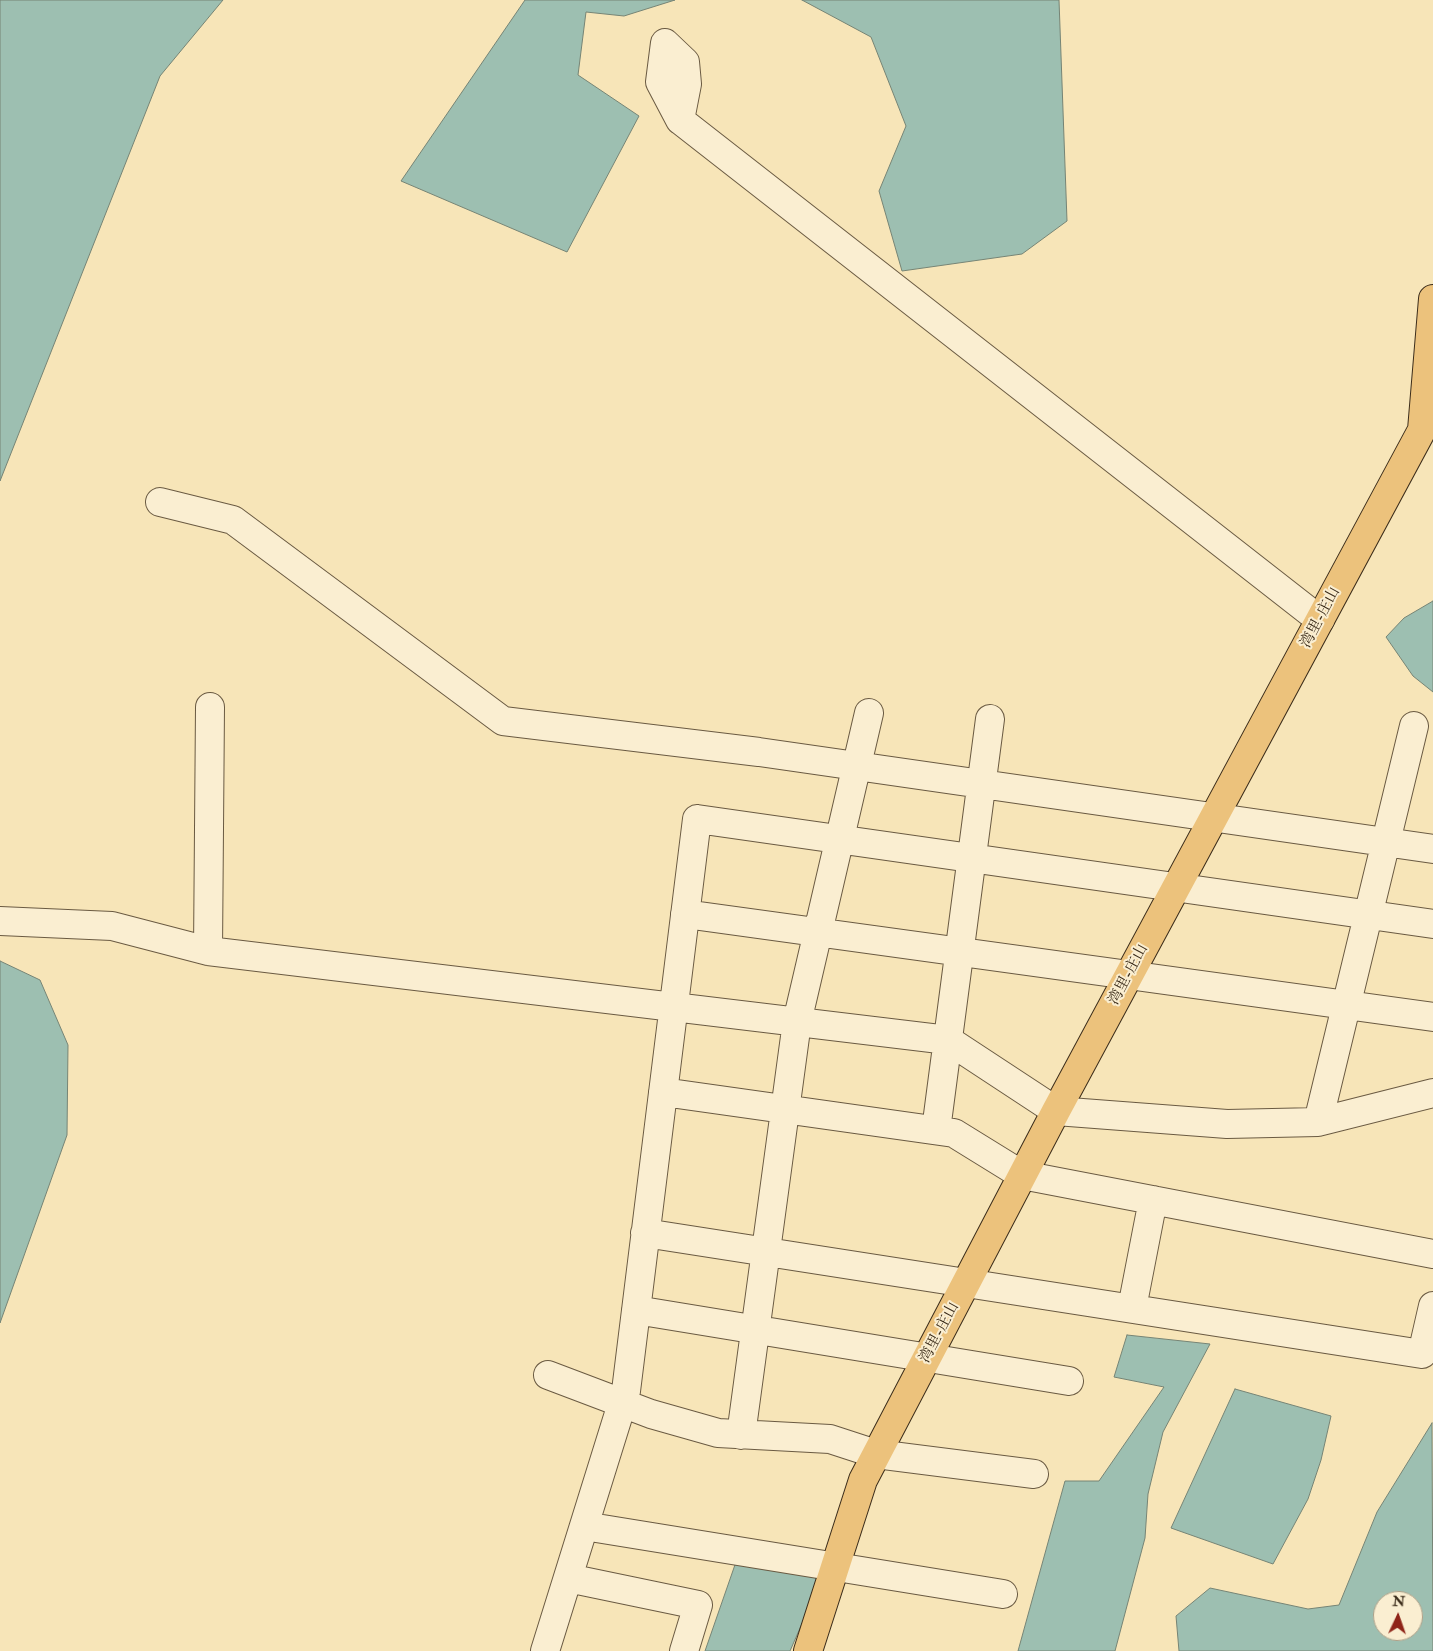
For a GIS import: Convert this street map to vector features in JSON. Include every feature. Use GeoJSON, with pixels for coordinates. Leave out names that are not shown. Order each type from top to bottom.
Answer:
{"type":"FeatureCollection","features":[{"type":"Feature","properties":{"kind":"main road","name":"湾里-庄山"},"geometry":{"type":"LineString","coordinates":[[808,1651],[863,1480],[876,1454],[1022,1175],[1214,817],[1320,620],[1428,428],[1433,299]]}},
{"type":"Feature","properties":{"kind":"street"},"geometry":{"type":"LineString","coordinates":[[680,120],[1320,620]]}},
{"type":"Feature","properties":{"kind":"street"},"geometry":{"type":"LineString","coordinates":[[160,502],[233,520],[504,721],[857,766],[1433,848]]}},
{"type":"Feature","properties":{"kind":"street"},"geometry":{"type":"LineString","coordinates":[[208,951],[210,707]]}},
{"type":"Feature","properties":{"kind":"street"},"geometry":{"type":"LineString","coordinates":[[741,1434],[797,1022],[869,713]]}},
{"type":"Feature","properties":{"kind":"street"},"geometry":{"type":"LineString","coordinates":[[936,1130],[990,719]]}},
{"type":"Feature","properties":{"kind":"street"},"geometry":{"type":"LineString","coordinates":[[1318,1122],[1414,726]]}},
{"type":"Feature","properties":{"kind":"street"},"geometry":{"type":"LineString","coordinates":[[545,1651],[626,1391],[697,819],[1433,924]]}},
{"type":"Feature","properties":{"kind":"street"},"geometry":{"type":"LineString","coordinates":[[685,914],[1433,1017]]}},
{"type":"Feature","properties":{"kind":"street"},"geometry":{"type":"LineString","coordinates":[[0,921],[112,926],[208,951],[948,1040],[1056,1111],[1226,1124],[1318,1122],[1433,1093]]}},
{"type":"Feature","properties":{"kind":"street"},"geometry":{"type":"LineString","coordinates":[[663,1092],[954,1133],[1022,1175],[1433,1254]]}},
{"type":"Feature","properties":{"kind":"street"},"geometry":{"type":"LineString","coordinates":[[1132,1308],[1153,1200]]}},
{"type":"Feature","properties":{"kind":"street"},"geometry":{"type":"LineString","coordinates":[[645,1233],[1422,1354],[1433,1306]]}},
{"type":"Feature","properties":{"kind":"street"},"geometry":{"type":"LineString","coordinates":[[636,1310],[1069,1381]]}},
{"type":"Feature","properties":{"kind":"street"},"geometry":{"type":"LineString","coordinates":[[548,1374],[651,1414],[718,1433],[830,1439],[876,1454],[1034,1474]]}},
{"type":"Feature","properties":{"kind":"street"},"geometry":{"type":"LineString","coordinates":[[584,1526],[1003,1594]]}},
{"type":"Feature","properties":{"kind":"street"},"geometry":{"type":"LineString","coordinates":[[568,1578],[698,1605],[684,1651]]}},
{"type":"Feature","properties":{"kind":"shaded area"},"geometry":{"type":"Polygon","coordinates":[[[0,0],[223,0],[160,76],[0,481],[0,0]]]}},
{"type":"Feature","properties":{"kind":"shaded area"},"geometry":{"type":"Polygon","coordinates":[[[525,0],[675,0],[624,16],[586,12],[578,75],[639,116],[567,252],[401,181],[525,0]]]}},
{"type":"Feature","properties":{"kind":"shaded area"},"geometry":{"type":"Polygon","coordinates":[[[802,0],[1059,0],[1067,221],[1022,254],[902,271],[879,191],[906,126],[871,37],[802,0]]]}},
{"type":"Feature","properties":{"kind":"shaded area"},"geometry":{"type":"Polygon","coordinates":[[[1433,601],[1433,692],[1413,676],[1386,637],[1404,618],[1433,601]]]}},
{"type":"Feature","properties":{"kind":"shaded area"},"geometry":{"type":"Polygon","coordinates":[[[0,961],[40,980],[68,1045],[67,1135],[0,1323],[0,961]]]}},
{"type":"Feature","properties":{"kind":"shaded area"},"geometry":{"type":"Polygon","coordinates":[[[1127,1335],[1210,1344],[1163,1432],[1148,1494],[1145,1538],[1115,1651],[1018,1651],[1065,1481],[1099,1481],[1164,1387],[1114,1377],[1127,1335]]]}},
{"type":"Feature","properties":{"kind":"shaded area"},"geometry":{"type":"Polygon","coordinates":[[[1235,1389],[1331,1416],[1321,1460],[1308,1499],[1273,1564],[1171,1528],[1235,1389]]]}},
{"type":"Feature","properties":{"kind":"shaded area"},"geometry":{"type":"Polygon","coordinates":[[[1432,1423],[1433,1651],[1179,1651],[1176,1616],[1210,1588],[1308,1609],[1339,1605],[1377,1512],[1432,1423]]]}},
{"type":"Feature","properties":{"kind":"shaded area"},"geometry":{"type":"Polygon","coordinates":[[[737,1559],[822,1578],[790,1651],[705,1651],[737,1559]]]}}]}
